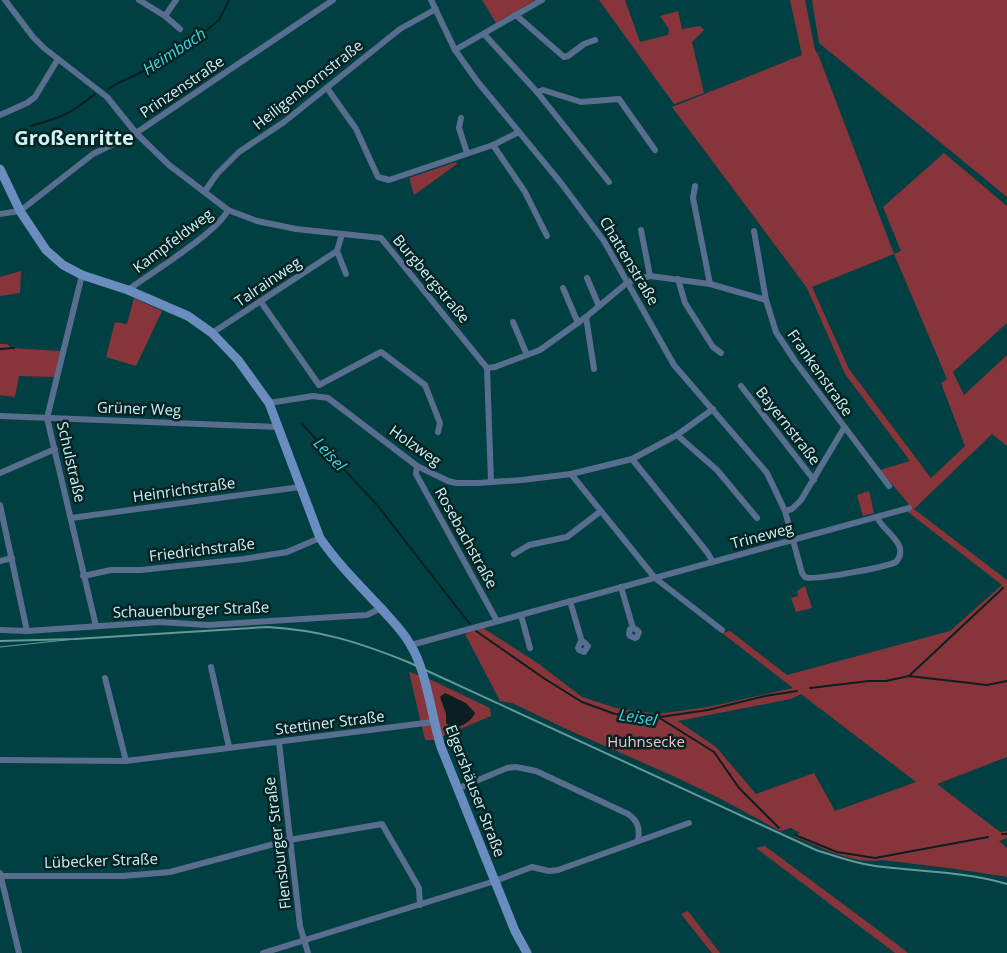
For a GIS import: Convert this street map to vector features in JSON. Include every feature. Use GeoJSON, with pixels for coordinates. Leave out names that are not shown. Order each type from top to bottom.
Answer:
{"type":"FeatureCollection","features":[{"type":"Feature","properties":{"kind":"street","name":"Burgbergstraße"},"geometry":{"type":"LineString","coordinates":[[5,0],[33,37],[44,48],[107,97],[136,133],[169,165],[228,210],[257,221],[296,229],[380,238],[487,368]]}},
{"type":"Feature","properties":{"kind":"street"},"geometry":{"type":"LineString","coordinates":[[139,0],[165,16],[180,29]]}},
{"type":"Feature","properties":{"kind":"street"},"geometry":{"type":"LineString","coordinates":[[165,16],[176,0]]}},
{"type":"Feature","properties":{"kind":"street","name":"Prinzenstraße"},"geometry":{"type":"LineString","coordinates":[[20,212],[93,154],[136,133],[333,0]]}},
{"type":"Feature","properties":{"kind":"street","name":"Chattenstraße"},"geometry":{"type":"LineString","coordinates":[[431,0],[455,50],[477,82],[591,222],[628,282],[674,364],[767,473],[785,512],[802,573],[809,579],[896,562],[901,549],[897,540],[881,524],[877,517]]}},
{"type":"Feature","properties":{"kind":"street"},"geometry":{"type":"LineString","coordinates":[[455,50],[542,0]]}},
{"type":"Feature","properties":{"kind":"street","name":"Heiligenbornstraße"},"geometry":{"type":"LineString","coordinates":[[205,191],[217,174],[240,152],[284,122],[400,29],[436,10]]}},
{"type":"Feature","properties":{"kind":"street"},"geometry":{"type":"LineString","coordinates":[[517,16],[564,57],[584,44],[595,40]]}},
{"type":"Feature","properties":{"kind":"street"},"geometry":{"type":"LineString","coordinates":[[484,34],[537,92],[609,182]]}},
{"type":"Feature","properties":{"kind":"street"},"geometry":{"type":"LineString","coordinates":[[0,115],[27,103],[35,97],[58,59]]}},
{"type":"Feature","properties":{"kind":"street"},"geometry":{"type":"LineString","coordinates":[[327,88],[356,129],[378,177],[389,180],[493,145],[519,132]]}},
{"type":"Feature","properties":{"kind":"street"},"geometry":{"type":"LineString","coordinates":[[537,92],[542,90],[581,102],[618,99],[655,150]]}},
{"type":"Feature","properties":{"kind":"street"},"geometry":{"type":"LineString","coordinates":[[461,118],[459,128],[467,153]]}},
{"type":"Feature","properties":{"kind":"street"},"geometry":{"type":"LineString","coordinates":[[493,145],[525,192],[548,236]]}},
{"type":"Feature","properties":{"kind":"street","name":"Elgershäuser Straße"},"geometry":{"type":"LineString","coordinates":[[0,169],[20,212],[46,250],[63,265],[82,275],[128,290],[188,316],[212,333],[238,360],[269,403],[320,538],[330,552],[400,628],[411,645],[421,668],[433,722],[457,788],[515,931],[526,953]]}},
{"type":"Feature","properties":{"kind":"street"},"geometry":{"type":"LineString","coordinates":[[695,186],[693,198],[710,284]]}},
{"type":"Feature","properties":{"kind":"street","name":"Kampfeldweg"},"geometry":{"type":"LineString","coordinates":[[128,290],[206,235],[224,218],[228,210]]}},
{"type":"Feature","properties":{"kind":"street"},"geometry":{"type":"LineString","coordinates":[[0,214],[20,212]]}},
{"type":"Feature","properties":{"kind":"street"},"geometry":{"type":"LineString","coordinates":[[641,230],[650,276]]}},
{"type":"Feature","properties":{"kind":"street","name":"Frankenstraße"},"geometry":{"type":"LineString","coordinates":[[754,231],[766,300],[776,332],[844,428],[889,486]]}},
{"type":"Feature","properties":{"kind":"street"},"geometry":{"type":"LineString","coordinates":[[342,234],[337,251],[346,274]]}},
{"type":"Feature","properties":{"kind":"street","name":"Talrainweg"},"geometry":{"type":"LineString","coordinates":[[212,333],[337,251]]}},
{"type":"Feature","properties":{"kind":"street","name":"Schulstraße"},"geometry":{"type":"LineString","coordinates":[[82,275],[47,418],[96,626]]}},
{"type":"Feature","properties":{"kind":"street"},"geometry":{"type":"LineString","coordinates":[[491,482],[487,368],[495,367],[540,350],[586,317],[628,282],[650,276],[710,284],[766,300]]}},
{"type":"Feature","properties":{"kind":"street"},"geometry":{"type":"LineString","coordinates":[[587,278],[599,306]]}},
{"type":"Feature","properties":{"kind":"street"},"geometry":{"type":"LineString","coordinates":[[678,279],[685,304],[714,347],[722,353]]}},
{"type":"Feature","properties":{"kind":"street"},"geometry":{"type":"LineString","coordinates":[[563,288],[578,323]]}},
{"type":"Feature","properties":{"kind":"street"},"geometry":{"type":"LineString","coordinates":[[261,302],[319,385]]}},
{"type":"Feature","properties":{"kind":"street"},"geometry":{"type":"LineString","coordinates":[[586,317],[594,369]]}},
{"type":"Feature","properties":{"kind":"street"},"geometry":{"type":"LineString","coordinates":[[514,322],[527,355]]}},
{"type":"Feature","properties":{"kind":"street"},"geometry":{"type":"LineString","coordinates":[[313,396],[319,385],[381,352],[425,385],[440,423],[438,432]]}},
{"type":"Feature","properties":{"kind":"street","name":"Bayernstraße"},"geometry":{"type":"LineString","coordinates":[[741,386],[814,480]]}},
{"type":"Feature","properties":{"kind":"street","name":"Holzweg"},"geometry":{"type":"LineString","coordinates":[[269,403],[313,396],[328,398],[417,466],[438,478],[456,483],[491,482],[571,474],[632,459],[677,435],[713,409]]}},
{"type":"Feature","properties":{"kind":"street","name":"Grüner Weg"},"geometry":{"type":"LineString","coordinates":[[0,416],[277,427]]}},
{"type":"Feature","properties":{"kind":"street","name":"Bayernstraße"},"geometry":{"type":"LineString","coordinates":[[785,512],[797,505],[844,428]]}},
{"type":"Feature","properties":{"kind":"street"},"geometry":{"type":"LineString","coordinates":[[677,435],[717,470],[757,518]]}},
{"type":"Feature","properties":{"kind":"street"},"geometry":{"type":"LineString","coordinates":[[0,473],[55,449]]}},
{"type":"Feature","properties":{"kind":"street"},"geometry":{"type":"LineString","coordinates":[[632,459],[713,562]]}},
{"type":"Feature","properties":{"kind":"street","name":"Rosebachstraße"},"geometry":{"type":"LineString","coordinates":[[417,466],[416,474],[497,621]]}},
{"type":"Feature","properties":{"kind":"street"},"geometry":{"type":"LineString","coordinates":[[571,474],[655,578],[722,630]]}},
{"type":"Feature","properties":{"kind":"street","name":"Heinrichstraße"},"geometry":{"type":"LineString","coordinates":[[71,518],[300,487]]}},
{"type":"Feature","properties":{"kind":"street"},"geometry":{"type":"LineString","coordinates":[[0,505],[27,631]]}},
{"type":"Feature","properties":{"kind":"street","name":"Trineweg"},"geometry":{"type":"LineString","coordinates":[[411,645],[909,508]]}},
{"type":"Feature","properties":{"kind":"street"},"geometry":{"type":"LineString","coordinates":[[514,554],[529,545],[567,537],[601,511]]}},
{"type":"Feature","properties":{"kind":"street","name":"Friedrichstraße"},"geometry":{"type":"LineString","coordinates":[[83,576],[111,570],[141,570],[244,559],[287,552],[320,538]]}},
{"type":"Feature","properties":{"kind":"street"},"geometry":{"type":"LineString","coordinates":[[0,561],[12,558]]}},
{"type":"Feature","properties":{"kind":"street"},"geometry":{"type":"LineString","coordinates":[[622,587],[633,628]]}},
{"type":"Feature","properties":{"kind":"street"},"geometry":{"type":"LineString","coordinates":[[570,601],[582,642]]}},
{"type":"Feature","properties":{"kind":"street","name":"Schauenburger Straße"},"geometry":{"type":"LineString","coordinates":[[0,630],[27,631],[159,622],[208,625],[367,615],[381,608]]}},
{"type":"Feature","properties":{"kind":"street"},"geometry":{"type":"LineString","coordinates":[[521,615],[530,648]]}},
{"type":"Feature","properties":{"kind":"street"},"geometry":{"type":"LineString","coordinates":[[211,667],[229,747]]}},
{"type":"Feature","properties":{"kind":"street"},"geometry":{"type":"LineString","coordinates":[[105,678],[126,761]]}},
{"type":"Feature","properties":{"kind":"street","name":"Stettiner Straße"},"geometry":{"type":"LineString","coordinates":[[0,760],[126,761],[433,722]]}},
{"type":"Feature","properties":{"kind":"street","name":"Flensburger Straße"},"geometry":{"type":"LineString","coordinates":[[279,742],[300,926],[308,953]]}},
{"type":"Feature","properties":{"kind":"street"},"geometry":{"type":"LineString","coordinates":[[457,788],[508,768],[516,767],[536,771],[628,814],[638,824],[638,841]]}},
{"type":"Feature","properties":{"kind":"street"},"geometry":{"type":"LineString","coordinates":[[263,953],[420,905],[532,867],[549,871],[558,870],[689,823]]}},
{"type":"Feature","properties":{"kind":"street","name":"Lübecker Straße"},"geometry":{"type":"LineString","coordinates":[[0,875],[123,876],[170,872],[289,840],[382,824],[419,888],[420,905]]}},
{"type":"Feature","properties":{"kind":"street"},"geometry":{"type":"LineString","coordinates":[[0,875],[19,953]]}},
{"type":"Feature","properties":{"kind":"green space"},"geometry":{"type":"Polygon","coordinates":[[[482,0],[535,0],[496,23],[482,0]]]}},
{"type":"Feature","properties":{"kind":"green space"},"geometry":{"type":"Polygon","coordinates":[[[599,0],[625,0],[640,42],[668,35],[669,29],[660,16],[678,11],[682,29],[700,26],[704,30],[692,42],[704,93],[674,104],[599,0]]]}},
{"type":"Feature","properties":{"kind":"green space","name":"Huhnsecke"},"geometry":{"type":"Polygon","coordinates":[[[790,0],[805,0],[815,50],[894,254],[901,251],[883,207],[944,153],[1007,206],[1007,323],[953,372],[964,395],[1007,355],[1007,446],[992,434],[914,509],[1007,580],[1007,757],[937,784],[1000,832],[1007,831],[1007,838],[999,841],[1007,848],[1007,877],[882,860],[871,861],[848,858],[793,836],[800,833],[791,828],[780,831],[671,775],[512,703],[500,701],[465,634],[483,628],[539,664],[582,697],[616,708],[657,714],[708,707],[793,688],[722,633],[730,631],[787,675],[950,631],[1002,585],[908,512],[908,503],[880,470],[910,461],[845,374],[807,288],[672,107],[802,55],[790,0]],[[894,254],[812,287],[849,369],[931,478],[965,446],[941,383],[947,379],[894,254]],[[801,694],[791,699],[678,721],[716,747],[756,794],[814,773],[835,811],[916,782],[801,694]]]}},
{"type":"Feature","properties":{"kind":"green space"},"geometry":{"type":"Polygon","coordinates":[[[812,0],[1007,0],[1007,197],[819,43],[812,0]]]}},
{"type":"Feature","properties":{"kind":"green space"},"geometry":{"type":"Polygon","coordinates":[[[456,162],[457,164],[414,195],[409,178],[456,162]]]}},
{"type":"Feature","properties":{"kind":"green space"},"geometry":{"type":"Polygon","coordinates":[[[21,271],[20,293],[0,296],[0,277],[21,271]]]}},
{"type":"Feature","properties":{"kind":"green space"},"geometry":{"type":"Polygon","coordinates":[[[134,298],[162,311],[136,366],[106,357],[115,322],[127,324],[134,298]]]}},
{"type":"Feature","properties":{"kind":"green space"},"geometry":{"type":"Polygon","coordinates":[[[0,344],[7,344],[11,348],[61,351],[54,377],[19,376],[15,397],[0,395],[0,344]]]}},
{"type":"Feature","properties":{"kind":"green space"},"geometry":{"type":"Polygon","coordinates":[[[869,491],[874,513],[863,516],[857,495],[869,491]]]}},
{"type":"Feature","properties":{"kind":"green space"},"geometry":{"type":"Polygon","coordinates":[[[805,586],[812,608],[796,612],[791,598],[798,596],[797,591],[805,586]]]}},
{"type":"Feature","properties":{"kind":"green space"},"geometry":{"type":"Polygon","coordinates":[[[409,672],[427,678],[490,708],[491,716],[434,740],[425,740],[409,672]]]}},
{"type":"Feature","properties":{"kind":"green space"},"geometry":{"type":"Polygon","coordinates":[[[765,846],[908,953],[895,953],[756,848],[765,846]]]}},
{"type":"Feature","properties":{"kind":"green space"},"geometry":{"type":"Polygon","coordinates":[[[688,911],[720,953],[712,953],[681,914],[688,911]]]}},
{"type":"Feature","properties":{"kind":"water"},"geometry":{"type":"Polygon","coordinates":[[[445,693],[466,703],[475,713],[462,725],[452,728],[446,723],[446,714],[440,697],[445,693]]]}},
{"type":"Feature","properties":{"kind":"waterway","name":"Heimbach"},"geometry":{"type":"LineString","coordinates":[[108,89],[155,66],[174,50],[184,46],[208,29],[219,20],[229,0]]}},
{"type":"Feature","properties":{"kind":"waterway","name":"Heimbach"},"geometry":{"type":"LineString","coordinates":[[30,126],[65,115],[95,94]]}},
{"type":"Feature","properties":{"kind":"waterway","name":"Leisel"},"geometry":{"type":"LineString","coordinates":[[0,349],[14,348]]}},
{"type":"Feature","properties":{"kind":"waterway","name":"Leisel"},"geometry":{"type":"LineString","coordinates":[[302,424],[377,505],[470,624]]}},
{"type":"Feature","properties":{"kind":"waterway"},"geometry":{"type":"LineString","coordinates":[[910,675],[1003,588]]}},
{"type":"Feature","properties":{"kind":"waterway","name":"Leisel"},"geometry":{"type":"LineString","coordinates":[[476,631],[582,702],[615,714],[658,717],[714,752],[739,788],[779,828]]}},
{"type":"Feature","properties":{"kind":"waterway"},"geometry":{"type":"LineString","coordinates":[[810,688],[869,681],[886,681],[909,676],[987,685],[1007,681]]}},
{"type":"Feature","properties":{"kind":"waterway"},"geometry":{"type":"LineString","coordinates":[[660,717],[708,710],[765,696],[797,691]]}},
{"type":"Feature","properties":{"kind":"waterway","name":"Leisel"},"geometry":{"type":"LineString","coordinates":[[1002,834],[1007,834]]}},
{"type":"Feature","properties":{"kind":"waterway","name":"Leisel"},"geometry":{"type":"LineString","coordinates":[[795,835],[837,852],[875,858],[988,837]]}},
{"type":"Feature","properties":{"kind":"tram line"},"geometry":{"type":"LineString","coordinates":[[0,647],[75,639]]}},
{"type":"Feature","properties":{"kind":"railway"},"geometry":{"type":"LineString","coordinates":[[0,641],[75,639],[267,627],[305,631],[339,638],[408,662],[816,850],[875,866],[961,875],[1007,884]]}},
{"type":"Feature","properties":{"kind":"district","name":"Großenritte"},"geometry":{"type":"Point","coordinates":[74,138]}}]}
